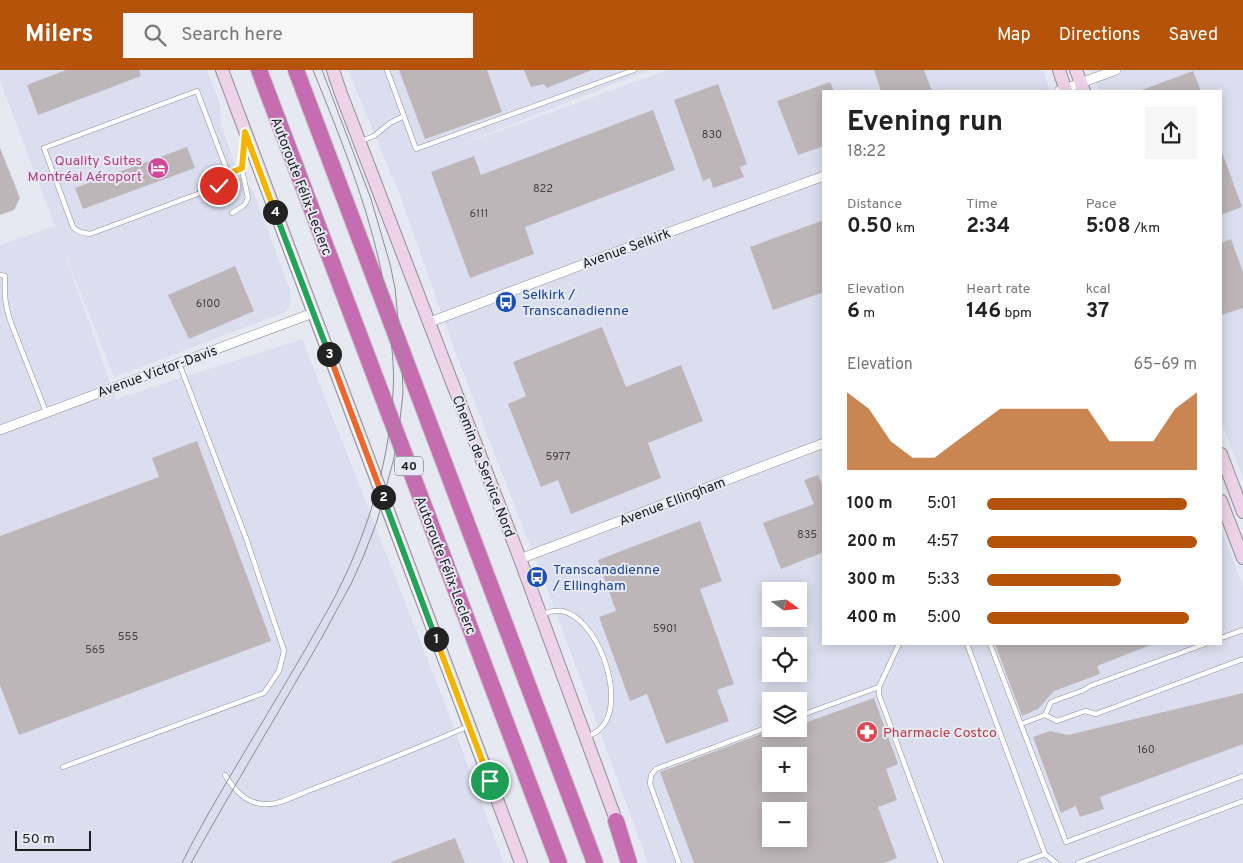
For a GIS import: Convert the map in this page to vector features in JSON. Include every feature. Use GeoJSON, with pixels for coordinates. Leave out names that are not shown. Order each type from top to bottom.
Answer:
{"type":"FeatureCollection","features":[{"type":"Feature","properties":{"kind":"highway","name":"Autoroute Félix-Leclerc"},"geometry":{"type":"LineString","coordinates":[[259,70],[559,863]]}},
{"type":"Feature","properties":{"kind":"highway","name":"40"},"geometry":{"type":"LineString","coordinates":[[296,70],[595,863]]}},
{"type":"Feature","properties":{"kind":"highway"},"geometry":{"type":"LineString","coordinates":[[616,821],[629,863]]}},
{"type":"Feature","properties":{"kind":"main road"},"geometry":{"type":"LineString","coordinates":[[222,70],[521,863]]}},
{"type":"Feature","properties":{"kind":"main road","name":"Chemin de Service Nord"},"geometry":{"type":"LineString","coordinates":[[334,70],[520,559],[616,821],[634,863]]}},
{"type":"Feature","properties":{"kind":"main road"},"geometry":{"type":"LineString","coordinates":[[1058,70],[1064,90]]}},
{"type":"Feature","properties":{"kind":"main road"},"geometry":{"type":"LineString","coordinates":[[1076,70],[1082,87]]}},
{"type":"Feature","properties":{"kind":"main road"},"geometry":{"type":"LineString","coordinates":[[1222,457],[1243,512]]}},
{"type":"Feature","properties":{"kind":"main road"},"geometry":{"type":"LineString","coordinates":[[1222,508],[1243,558]]}},
{"type":"Feature","properties":{"kind":"street"},"geometry":{"type":"LineString","coordinates":[[1064,90],[1082,87],[1116,70]]}},
{"type":"Feature","properties":{"kind":"street","name":"Avenue Selkirk"},"geometry":{"type":"LineString","coordinates":[[430,322],[822,177]]}},
{"type":"Feature","properties":{"kind":"street","name":"Avenue Victor-Davis"},"geometry":{"type":"LineString","coordinates":[[0,430],[314,313]]}},
{"type":"Feature","properties":{"kind":"street","name":"Avenue Ellingham"},"geometry":{"type":"LineString","coordinates":[[520,559],[822,444]]}},
{"type":"Feature","properties":{"kind":"lane"},"geometry":{"type":"LineString","coordinates":[[387,70],[416,149],[634,70]]}},
{"type":"Feature","properties":{"kind":"lane"},"geometry":{"type":"LineString","coordinates":[[228,174],[196,91],[44,148],[73,226],[75,229],[90,234],[219,186],[228,174],[242,168]]}},
{"type":"Feature","properties":{"kind":"lane"},"geometry":{"type":"LineString","coordinates":[[360,141],[374,136],[390,123],[404,116]]}},
{"type":"Feature","properties":{"kind":"lane"},"geometry":{"type":"LineString","coordinates":[[232,213],[243,206],[247,201],[248,195],[242,168],[245,132]]}},
{"type":"Feature","properties":{"kind":"lane"},"geometry":{"type":"LineString","coordinates":[[0,275],[5,276],[4,294],[11,323],[46,413]]}},
{"type":"Feature","properties":{"kind":"lane"},"geometry":{"type":"LineString","coordinates":[[63,767],[264,693],[279,671],[284,651],[246,538],[179,363]]}},
{"type":"Feature","properties":{"kind":"lane"},"geometry":{"type":"LineString","coordinates":[[540,615],[555,610],[572,616],[585,626],[603,656],[609,673],[611,706],[605,723],[597,732],[586,737]]}},
{"type":"Feature","properties":{"kind":"lane"},"geometry":{"type":"LineString","coordinates":[[1222,638],[1243,630]]}},
{"type":"Feature","properties":{"kind":"lane"},"geometry":{"type":"LineString","coordinates":[[899,645],[880,687],[879,695],[941,863]]}},
{"type":"Feature","properties":{"kind":"lane"},"geometry":{"type":"LineString","coordinates":[[967,645],[1045,854],[1056,863]]}},
{"type":"Feature","properties":{"kind":"lane"},"geometry":{"type":"LineString","coordinates":[[990,645],[1066,842],[1243,776]]}},
{"type":"Feature","properties":{"kind":"lane"},"geometry":{"type":"LineString","coordinates":[[1021,724],[1045,715],[1051,702],[1201,645]]}},
{"type":"Feature","properties":{"kind":"lane"},"geometry":{"type":"LineString","coordinates":[[1045,715],[1057,721],[1085,711],[1096,714],[1243,659]]}},
{"type":"Feature","properties":{"kind":"lane"},"geometry":{"type":"LineString","coordinates":[[807,713],[880,687]]}},
{"type":"Feature","properties":{"kind":"lane"},"geometry":{"type":"LineString","coordinates":[[225,775],[245,798],[258,804],[272,804],[469,726]]}},
{"type":"Feature","properties":{"kind":"lane"},"geometry":{"type":"LineString","coordinates":[[679,863],[650,784],[651,775],[656,769],[762,729]]}},
{"type":"Feature","properties":{"kind":"lane"},"geometry":{"type":"LineString","coordinates":[[1078,863],[1243,801]]}},
{"type":"Feature","properties":{"kind":"lane"},"geometry":{"type":"LineString","coordinates":[[1020,863],[1045,854]]}},
{"type":"Feature","properties":{"kind":"shaded area"},"geometry":{"type":"Polygon","coordinates":[[[0,70],[207,70],[220,104],[221,125],[235,163],[254,193],[290,290],[291,301],[288,309],[281,314],[114,377],[63,249],[116,399],[302,339],[447,709],[504,863],[0,863],[0,245],[55,226],[0,81],[0,70]]]}},
{"type":"Feature","properties":{"kind":"shaded area"},"geometry":{"type":"Polygon","coordinates":[[[348,70],[649,70],[452,148],[668,70],[1043,70],[1050,90],[822,90],[822,645],[1222,645],[1222,531],[1243,586],[1243,863],[648,863],[539,566],[452,343],[397,187],[348,70]]]}},
{"type":"Feature","properties":{"kind":"shaded area"},"geometry":{"type":"Polygon","coordinates":[[[1091,70],[1243,70],[1243,478],[1222,423],[1222,90],[1099,90],[1091,70]]]}},
{"type":"Feature","properties":{"kind":"building"},"geometry":{"type":"Polygon","coordinates":[[[66,70],[139,70],[141,76],[38,115],[27,85],[66,70]]]}},
{"type":"Feature","properties":{"kind":"building"},"geometry":{"type":"Polygon","coordinates":[[[399,70],[487,70],[502,112],[425,139],[399,70]]]}},
{"type":"Feature","properties":{"kind":"building"},"geometry":{"type":"Polygon","coordinates":[[[524,70],[592,70],[547,88],[544,84],[531,87],[524,70]]]}},
{"type":"Feature","properties":{"kind":"building"},"geometry":{"type":"Polygon","coordinates":[[[874,70],[924,70],[932,90],[881,90],[874,70]]]}},
{"type":"Feature","properties":{"kind":"building"},"geometry":{"type":"Polygon","coordinates":[[[1193,71],[1201,90],[1142,90],[1193,71]]]}},
{"type":"Feature","properties":{"kind":"building"},"geometry":{"type":"Polygon","coordinates":[[[830,82],[834,90],[822,90],[822,147],[798,155],[777,101],[830,82]]]}},
{"type":"Feature","properties":{"kind":"building"},"geometry":{"type":"Polygon","coordinates":[[[718,84],[747,164],[740,167],[744,177],[713,188],[710,178],[703,181],[674,100],[718,84]]]}},
{"type":"Feature","properties":{"kind":"building"},"geometry":{"type":"Polygon","coordinates":[[[653,110],[675,170],[525,227],[534,254],[470,278],[431,172],[474,156],[481,175],[653,110]]]}},
{"type":"Feature","properties":{"kind":"building"},"geometry":{"type":"Polygon","coordinates":[[[187,147],[195,168],[83,209],[75,188],[187,147]]]}},
{"type":"Feature","properties":{"kind":"building"},"geometry":{"type":"Polygon","coordinates":[[[0,148],[20,198],[14,210],[0,215],[0,148]]]}},
{"type":"Feature","properties":{"kind":"building"},"geometry":{"type":"Polygon","coordinates":[[[1222,152],[1242,207],[1222,215],[1222,152]]]}},
{"type":"Feature","properties":{"kind":"building"},"geometry":{"type":"Polygon","coordinates":[[[822,221],[822,293],[773,310],[750,247],[822,221]]]}},
{"type":"Feature","properties":{"kind":"building"},"geometry":{"type":"Polygon","coordinates":[[[1231,239],[1243,272],[1243,308],[1222,315],[1222,243],[1231,239]]]}},
{"type":"Feature","properties":{"kind":"building"},"geometry":{"type":"Polygon","coordinates":[[[235,266],[254,311],[189,339],[168,295],[235,266]]]}},
{"type":"Feature","properties":{"kind":"building"},"geometry":{"type":"Polygon","coordinates":[[[602,327],[626,387],[681,365],[703,421],[648,443],[661,478],[571,514],[558,480],[541,487],[508,404],[526,396],[513,362],[602,327]]]}},
{"type":"Feature","properties":{"kind":"building"},"geometry":{"type":"Polygon","coordinates":[[[197,441],[271,641],[19,735],[0,685],[0,536],[159,477],[152,458],[197,441]]]}},
{"type":"Feature","properties":{"kind":"building"},"geometry":{"type":"Polygon","coordinates":[[[818,475],[822,484],[822,553],[781,569],[763,523],[814,504],[804,480],[818,475]]]}},
{"type":"Feature","properties":{"kind":"building"},"geometry":{"type":"Polygon","coordinates":[[[700,521],[722,581],[700,589],[734,684],[717,690],[729,721],[666,744],[647,694],[630,701],[599,617],[616,611],[598,560],[700,521]]]}},
{"type":"Feature","properties":{"kind":"building"},"geometry":{"type":"Polygon","coordinates":[[[995,645],[1150,645],[1097,666],[1100,674],[1054,691],[1038,709],[1022,716],[995,645]]]}},
{"type":"Feature","properties":{"kind":"building"},"geometry":{"type":"Polygon","coordinates":[[[1243,693],[1243,744],[1100,797],[1104,809],[1080,817],[1076,806],[1061,813],[1033,737],[1050,731],[1068,735],[1243,693]]]}},
{"type":"Feature","properties":{"kind":"building"},"geometry":{"type":"Polygon","coordinates":[[[874,698],[898,764],[886,769],[897,800],[878,807],[897,858],[884,863],[694,863],[660,772],[762,734],[762,737],[807,737],[807,722],[874,698]]]}},
{"type":"Feature","properties":{"kind":"building"},"geometry":{"type":"Polygon","coordinates":[[[455,838],[465,863],[391,863],[391,862],[455,838]]]}},
{"type":"Feature","properties":{"kind":"tram line"},"geometry":{"type":"LineString","coordinates":[[182,863],[206,817],[306,648],[343,581],[373,503],[381,476],[391,421],[393,373],[382,273],[358,188],[313,70]]}},
{"type":"Feature","properties":{"kind":"tram line"},"geometry":{"type":"LineString","coordinates":[[191,863],[352,582],[377,521],[394,458],[399,429],[403,393],[402,362],[395,288],[390,264],[371,199],[322,70]]}},
{"type":"Feature","properties":{"kind":"place","name":"Quality Suites Montréal Aéroport"},"geometry":{"type":"Point","coordinates":[158,168]}},
{"type":"Feature","properties":{"kind":"place","name":"Selkirk / Transcanadienne"},"geometry":{"type":"Point","coordinates":[506,302]}},
{"type":"Feature","properties":{"kind":"place","name":"Transcanadienne / Ellingham"},"geometry":{"type":"Point","coordinates":[537,577]}},
{"type":"Feature","properties":{"kind":"place","name":"Pharmacie Costco"},"geometry":{"type":"Point","coordinates":[867,732]}},
{"type":"Feature","properties":{"kind":"route"},"geometry":{"type":"LineString","coordinates":[[219,186],[228,174],[242,168],[245,132],[490,781]]}}]}
